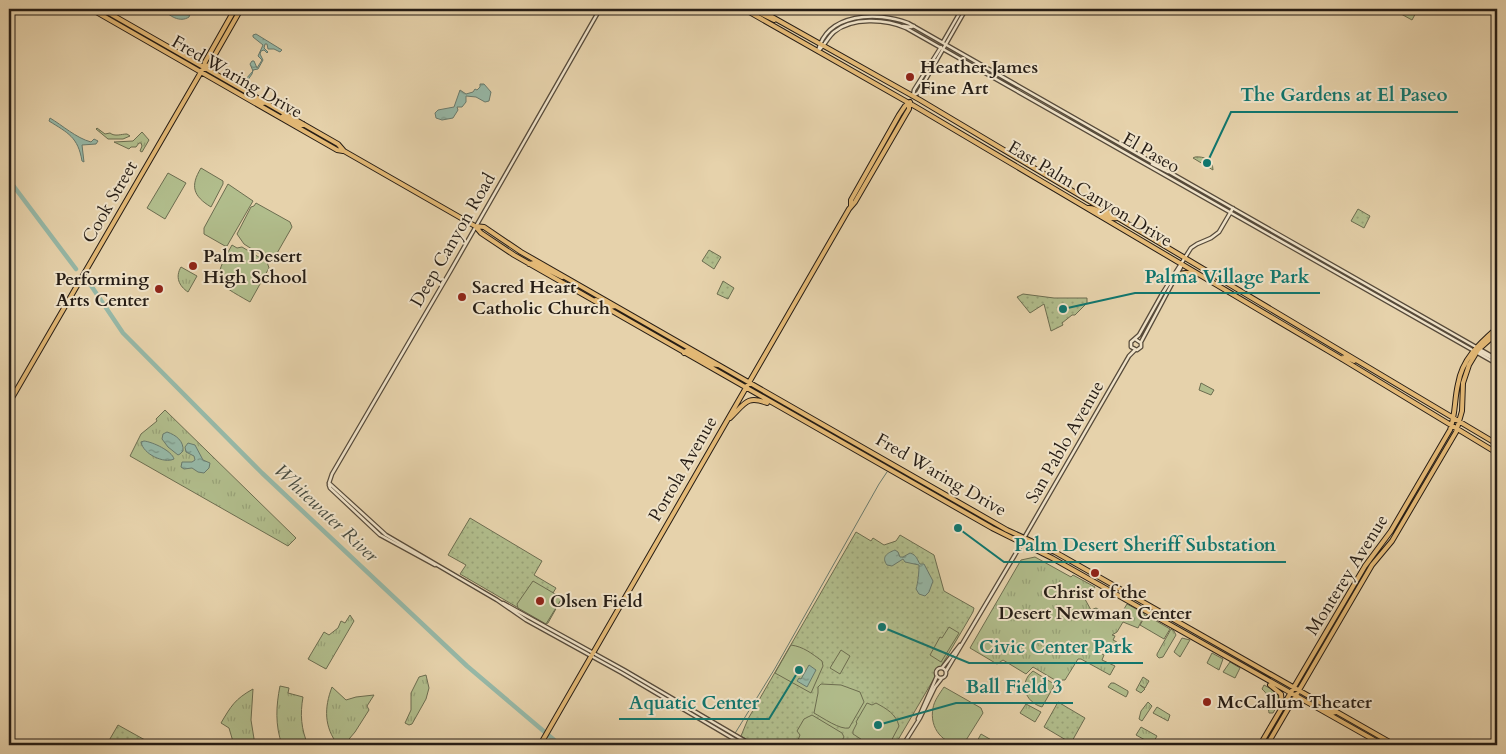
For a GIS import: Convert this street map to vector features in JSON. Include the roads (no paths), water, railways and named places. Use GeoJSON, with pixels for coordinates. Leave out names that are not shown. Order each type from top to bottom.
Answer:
{"type":"FeatureCollection","features":[{"type":"Feature","properties":{"kind":"main road","name":"Fred Waring Drive"},"geometry":{"type":"LineString","coordinates":[[90,9],[337,150],[344,151]]}},
{"type":"Feature","properties":{"kind":"main road","name":"Fred Waring Drive"},"geometry":{"type":"LineString","coordinates":[[102,9],[338,144],[344,151],[475,226],[481,233],[530,264],[684,353],[992,528],[1052,558],[1383,745]]}},
{"type":"Feature","properties":{"kind":"main road","name":"Cook Street"},"geometry":{"type":"LineString","coordinates":[[9,403],[204,67],[235,9]]}},
{"type":"Feature","properties":{"kind":"main road","name":"Cook Street"},"geometry":{"type":"LineString","coordinates":[[204,67],[209,65],[241,9]]}},
{"type":"Feature","properties":{"kind":"main road","name":"East Palm Canyon Drive"},"geometry":{"type":"LineString","coordinates":[[744,9],[910,103],[1342,358],[1497,453]]}},
{"type":"Feature","properties":{"kind":"main road","name":"East Palm Canyon Drive"},"geometry":{"type":"LineString","coordinates":[[758,9],[913,96],[1455,417],[1497,444]]}},
{"type":"Feature","properties":{"kind":"main road"},"geometry":{"type":"LineString","coordinates":[[751,12],[756,12],[785,24]]}},
{"type":"Feature","properties":{"kind":"main road"},"geometry":{"type":"LineString","coordinates":[[133,33],[136,32],[156,43],[172,48]]}},
{"type":"Feature","properties":{"kind":"main road"},"geometry":{"type":"LineString","coordinates":[[243,96],[246,95],[259,102],[268,104]]}},
{"type":"Feature","properties":{"kind":"main road","name":"Portola Avenue"},"geometry":{"type":"LineString","coordinates":[[851,206],[851,200],[909,109],[913,96]]}},
{"type":"Feature","properties":{"kind":"main road","name":"Portola Avenue"},"geometry":{"type":"LineString","coordinates":[[540,745],[745,388],[887,147],[899,115],[905,106],[910,103]]}},
{"type":"Feature","properties":{"kind":"main road"},"geometry":{"type":"LineString","coordinates":[[271,112],[300,126],[303,124]]}},
{"type":"Feature","properties":{"kind":"main road"},"geometry":{"type":"LineString","coordinates":[[1088,208],[1093,208],[1113,219],[1117,218]]}},
{"type":"Feature","properties":{"kind":"main road","name":"Fred Waring Drive"},"geometry":{"type":"LineString","coordinates":[[475,226],[484,227],[515,248],[1007,530],[1055,552],[1396,745]]}},
{"type":"Feature","properties":{"kind":"main road"},"geometry":{"type":"LineString","coordinates":[[530,264],[532,262],[556,275],[567,278]]}},
{"type":"Feature","properties":{"kind":"main road"},"geometry":{"type":"LineString","coordinates":[[1178,274],[1195,272]]}},
{"type":"Feature","properties":{"kind":"main road"},"geometry":{"type":"LineString","coordinates":[[591,299],[599,300],[610,307],[616,306]]}},
{"type":"Feature","properties":{"kind":"main road"},"geometry":{"type":"LineString","coordinates":[[1288,326],[1298,329],[1315,340],[1319,337]]}},
{"type":"Feature","properties":{"kind":"main road"},"geometry":{"type":"LineString","coordinates":[[1476,350],[1497,328]]}},
{"type":"Feature","properties":{"kind":"main road"},"geometry":{"type":"LineString","coordinates":[[1476,350],[1497,333]]}},
{"type":"Feature","properties":{"kind":"main road","name":"Monterey Avenue"},"geometry":{"type":"LineString","coordinates":[[1260,745],[1360,574],[1398,522],[1452,424],[1455,417],[1458,384],[1464,366],[1476,350]]}},
{"type":"Feature","properties":{"kind":"main road","name":"Monterey Avenue"},"geometry":{"type":"LineString","coordinates":[[1267,745],[1372,565],[1392,541],[1405,521],[1458,428],[1465,375],[1476,350]]}},
{"type":"Feature","properties":{"kind":"main road"},"geometry":{"type":"LineString","coordinates":[[684,353],[686,351],[689,352],[713,365],[718,365]]}},
{"type":"Feature","properties":{"kind":"main road"},"geometry":{"type":"LineString","coordinates":[[1342,358],[1346,357],[1366,365]]}},
{"type":"Feature","properties":{"kind":"main road"},"geometry":{"type":"LineString","coordinates":[[725,423],[746,402],[753,399],[781,408]]}},
{"type":"Feature","properties":{"kind":"main road"},"geometry":{"type":"LineString","coordinates":[[1379,556],[1381,549],[1396,529],[1398,522]]}},
{"type":"Feature","properties":{"kind":"main road"},"geometry":{"type":"LineString","coordinates":[[1358,589],[1361,578],[1360,574]]}},
{"type":"Feature","properties":{"kind":"main road"},"geometry":{"type":"LineString","coordinates":[[1261,677],[1266,683],[1280,692],[1282,708]]}},
{"type":"Feature","properties":{"kind":"main road"},"geometry":{"type":"LineString","coordinates":[[1316,708],[1331,713],[1336,712]]}},
{"type":"Feature","properties":{"kind":"main road"},"geometry":{"type":"LineString","coordinates":[[1333,717],[1338,716],[1355,723]]}},
{"type":"Feature","properties":{"kind":"street","name":"Deep Canyon Road"},"geometry":{"type":"LineString","coordinates":[[592,654],[526,620],[497,600],[380,535],[330,488],[329,483],[332,474],[600,9]]}},
{"type":"Feature","properties":{"kind":"street","name":"Portola Avenue"},"geometry":{"type":"LineString","coordinates":[[913,96],[914,90],[934,63],[962,9]]}},
{"type":"Feature","properties":{"kind":"street","name":"Portola Avenue"},"geometry":{"type":"LineString","coordinates":[[943,46],[966,9]]}},
{"type":"Feature","properties":{"kind":"street","name":"El Paseo"},"geometry":{"type":"LineString","coordinates":[[822,45],[833,27],[860,18],[876,16],[914,26],[936,39],[949,52],[1497,361]]}},
{"type":"Feature","properties":{"kind":"street","name":"El Paseo"},"geometry":{"type":"LineString","coordinates":[[822,45],[836,31],[854,24],[876,21],[901,26],[943,46],[1172,173],[1497,361]]}},
{"type":"Feature","properties":{"kind":"street"},"geometry":{"type":"LineString","coordinates":[[901,26],[910,28],[914,26]]}},
{"type":"Feature","properties":{"kind":"street"},"geometry":{"type":"LineString","coordinates":[[818,51],[822,45]]}},
{"type":"Feature","properties":{"kind":"street"},"geometry":{"type":"LineString","coordinates":[[1152,164],[1172,173]]}},
{"type":"Feature","properties":{"kind":"street"},"geometry":{"type":"LineString","coordinates":[[1189,188],[1191,184]]}},
{"type":"Feature","properties":{"kind":"street"},"geometry":{"type":"LineString","coordinates":[[1195,192],[1194,189],[1197,188]]}},
{"type":"Feature","properties":{"kind":"street","name":"San Pablo Avenue"},"geometry":{"type":"LineString","coordinates":[[1129,356],[1130,344],[1139,335],[1178,267],[1197,244],[1219,232],[1233,208]]}},
{"type":"Feature","properties":{"kind":"street","name":"San Pablo Avenue"},"geometry":{"type":"LineString","coordinates":[[946,671],[1129,356],[1141,347],[1141,342],[1181,269],[1181,264]]}},
{"type":"Feature","properties":{"kind":"street"},"geometry":{"type":"LineString","coordinates":[[1135,339],[1141,342]]}},
{"type":"Feature","properties":{"kind":"street"},"geometry":{"type":"LineString","coordinates":[[1131,347],[1135,350]]}},
{"type":"Feature","properties":{"kind":"street","name":"San Pablo Avenue"},"geometry":{"type":"LineString","coordinates":[[942,668],[961,644]]}},
{"type":"Feature","properties":{"kind":"street"},"geometry":{"type":"LineString","coordinates":[[592,654],[746,745]]}},
{"type":"Feature","properties":{"kind":"street"},"geometry":{"type":"LineString","coordinates":[[903,745],[918,721],[935,687],[946,675],[946,671],[942,668],[937,671],[937,679],[925,701],[918,721]]}},
{"type":"Feature","properties":{"kind":"street"},"geometry":{"type":"LineString","coordinates":[[937,676],[942,678]]}},
{"type":"Feature","properties":{"kind":"street"},"geometry":{"type":"LineString","coordinates":[[738,740],[752,745]]}},
{"type":"Feature","properties":{"kind":"water"},"geometry":{"type":"Polygon","coordinates":[[[163,9],[185,11],[194,9],[186,19],[178,19],[163,9]]]}},
{"type":"Feature","properties":{"kind":"water"},"geometry":{"type":"Polygon","coordinates":[[[256,34],[282,50],[280,52],[268,49],[267,44],[265,44],[264,48],[268,52],[261,51],[260,54],[263,60],[258,69],[253,71],[250,64],[252,61],[254,61],[257,68],[262,60],[258,56],[263,45],[253,37],[256,34]]]}},
{"type":"Feature","properties":{"kind":"water"},"geometry":{"type":"Polygon","coordinates":[[[253,71],[252,74],[245,84],[245,80],[253,71]]]}},
{"type":"Feature","properties":{"kind":"water"},"geometry":{"type":"Polygon","coordinates":[[[480,84],[484,84],[491,92],[489,101],[485,102],[476,97],[466,96],[466,102],[462,107],[457,107],[458,110],[453,118],[442,120],[436,118],[435,113],[438,110],[454,107],[460,90],[466,94],[473,92],[480,87],[480,84]]]}},
{"type":"Feature","properties":{"kind":"water"},"geometry":{"type":"Polygon","coordinates":[[[50,118],[80,138],[91,142],[94,139],[98,141],[96,144],[82,145],[84,162],[75,141],[71,136],[49,121],[50,118]]]}},
{"type":"Feature","properties":{"kind":"water"},"geometry":{"type":"Polygon","coordinates":[[[167,432],[181,441],[183,451],[180,454],[178,455],[168,447],[162,439],[163,434],[167,432]]]}},
{"type":"Feature","properties":{"kind":"water"},"geometry":{"type":"Polygon","coordinates":[[[144,441],[162,447],[174,459],[165,460],[154,457],[143,446],[141,442],[144,441]]]}},
{"type":"Feature","properties":{"kind":"water"},"geometry":{"type":"Polygon","coordinates":[[[188,443],[195,445],[203,460],[210,463],[209,468],[204,473],[192,468],[184,469],[181,467],[182,462],[192,462],[195,460],[194,456],[186,452],[185,447],[188,443]]]}},
{"type":"Feature","properties":{"kind":"water"},"geometry":{"type":"Polygon","coordinates":[[[895,550],[900,557],[910,553],[915,556],[920,564],[924,564],[933,581],[929,592],[925,596],[919,594],[916,589],[919,565],[905,562],[903,559],[892,566],[887,565],[885,562],[886,556],[895,550]]]}},
{"type":"Feature","properties":{"kind":"water"},"geometry":{"type":"Polygon","coordinates":[[[809,665],[816,670],[807,687],[797,681],[799,678],[801,679],[809,665]]]}},
{"type":"Feature","properties":{"kind":"waterway","name":"Whitewater River"},"geometry":{"type":"LineString","coordinates":[[9,180],[76,269]]}},
{"type":"Feature","properties":{"kind":"waterway","name":"Whitewater River"},"geometry":{"type":"LineString","coordinates":[[90,284],[123,333],[262,473],[467,666],[560,745]]}},
{"type":"Feature","properties":{"kind":"waterway"},"geometry":{"type":"LineString","coordinates":[[734,735],[774,670],[887,472]]}},
{"type":"Feature","properties":{"kind":"waterway"},"geometry":{"type":"LineString","coordinates":[[728,745],[732,738]]}},
{"type":"Feature","properties":{"kind":"place","name":"Heather James Fine Art"},"geometry":{"type":"Point","coordinates":[910,77]}},
{"type":"Feature","properties":{"kind":"place","name":"The Gardens at El Paseo"},"geometry":{"type":"Point","coordinates":[1207,163]}},
{"type":"Feature","properties":{"kind":"place","name":"Palm Desert High School"},"geometry":{"type":"Point","coordinates":[193,266]}},
{"type":"Feature","properties":{"kind":"place","name":"Performing Arts Center"},"geometry":{"type":"Point","coordinates":[159,289]}},
{"type":"Feature","properties":{"kind":"place","name":"Sacred Heart Catholic Church"},"geometry":{"type":"Point","coordinates":[462,297]}},
{"type":"Feature","properties":{"kind":"place","name":"Palma Village Park"},"geometry":{"type":"Point","coordinates":[1063,309]}},
{"type":"Feature","properties":{"kind":"place","name":"Palm Desert Sheriff Substation"},"geometry":{"type":"Point","coordinates":[958,528]}},
{"type":"Feature","properties":{"kind":"place","name":"Christ of the Desert Newman Center"},"geometry":{"type":"Point","coordinates":[1095,573]}},
{"type":"Feature","properties":{"kind":"place","name":"Olsen Field"},"geometry":{"type":"Point","coordinates":[540,601]}},
{"type":"Feature","properties":{"kind":"place","name":"Civic Center Park"},"geometry":{"type":"Point","coordinates":[882,627]}},
{"type":"Feature","properties":{"kind":"place","name":"Aquatic Center"},"geometry":{"type":"Point","coordinates":[799,670]}},
{"type":"Feature","properties":{"kind":"place","name":"McCallum Theater"},"geometry":{"type":"Point","coordinates":[1207,702]}},
{"type":"Feature","properties":{"kind":"place","name":"Ball Field 3"},"geometry":{"type":"Point","coordinates":[878,725]}}]}
